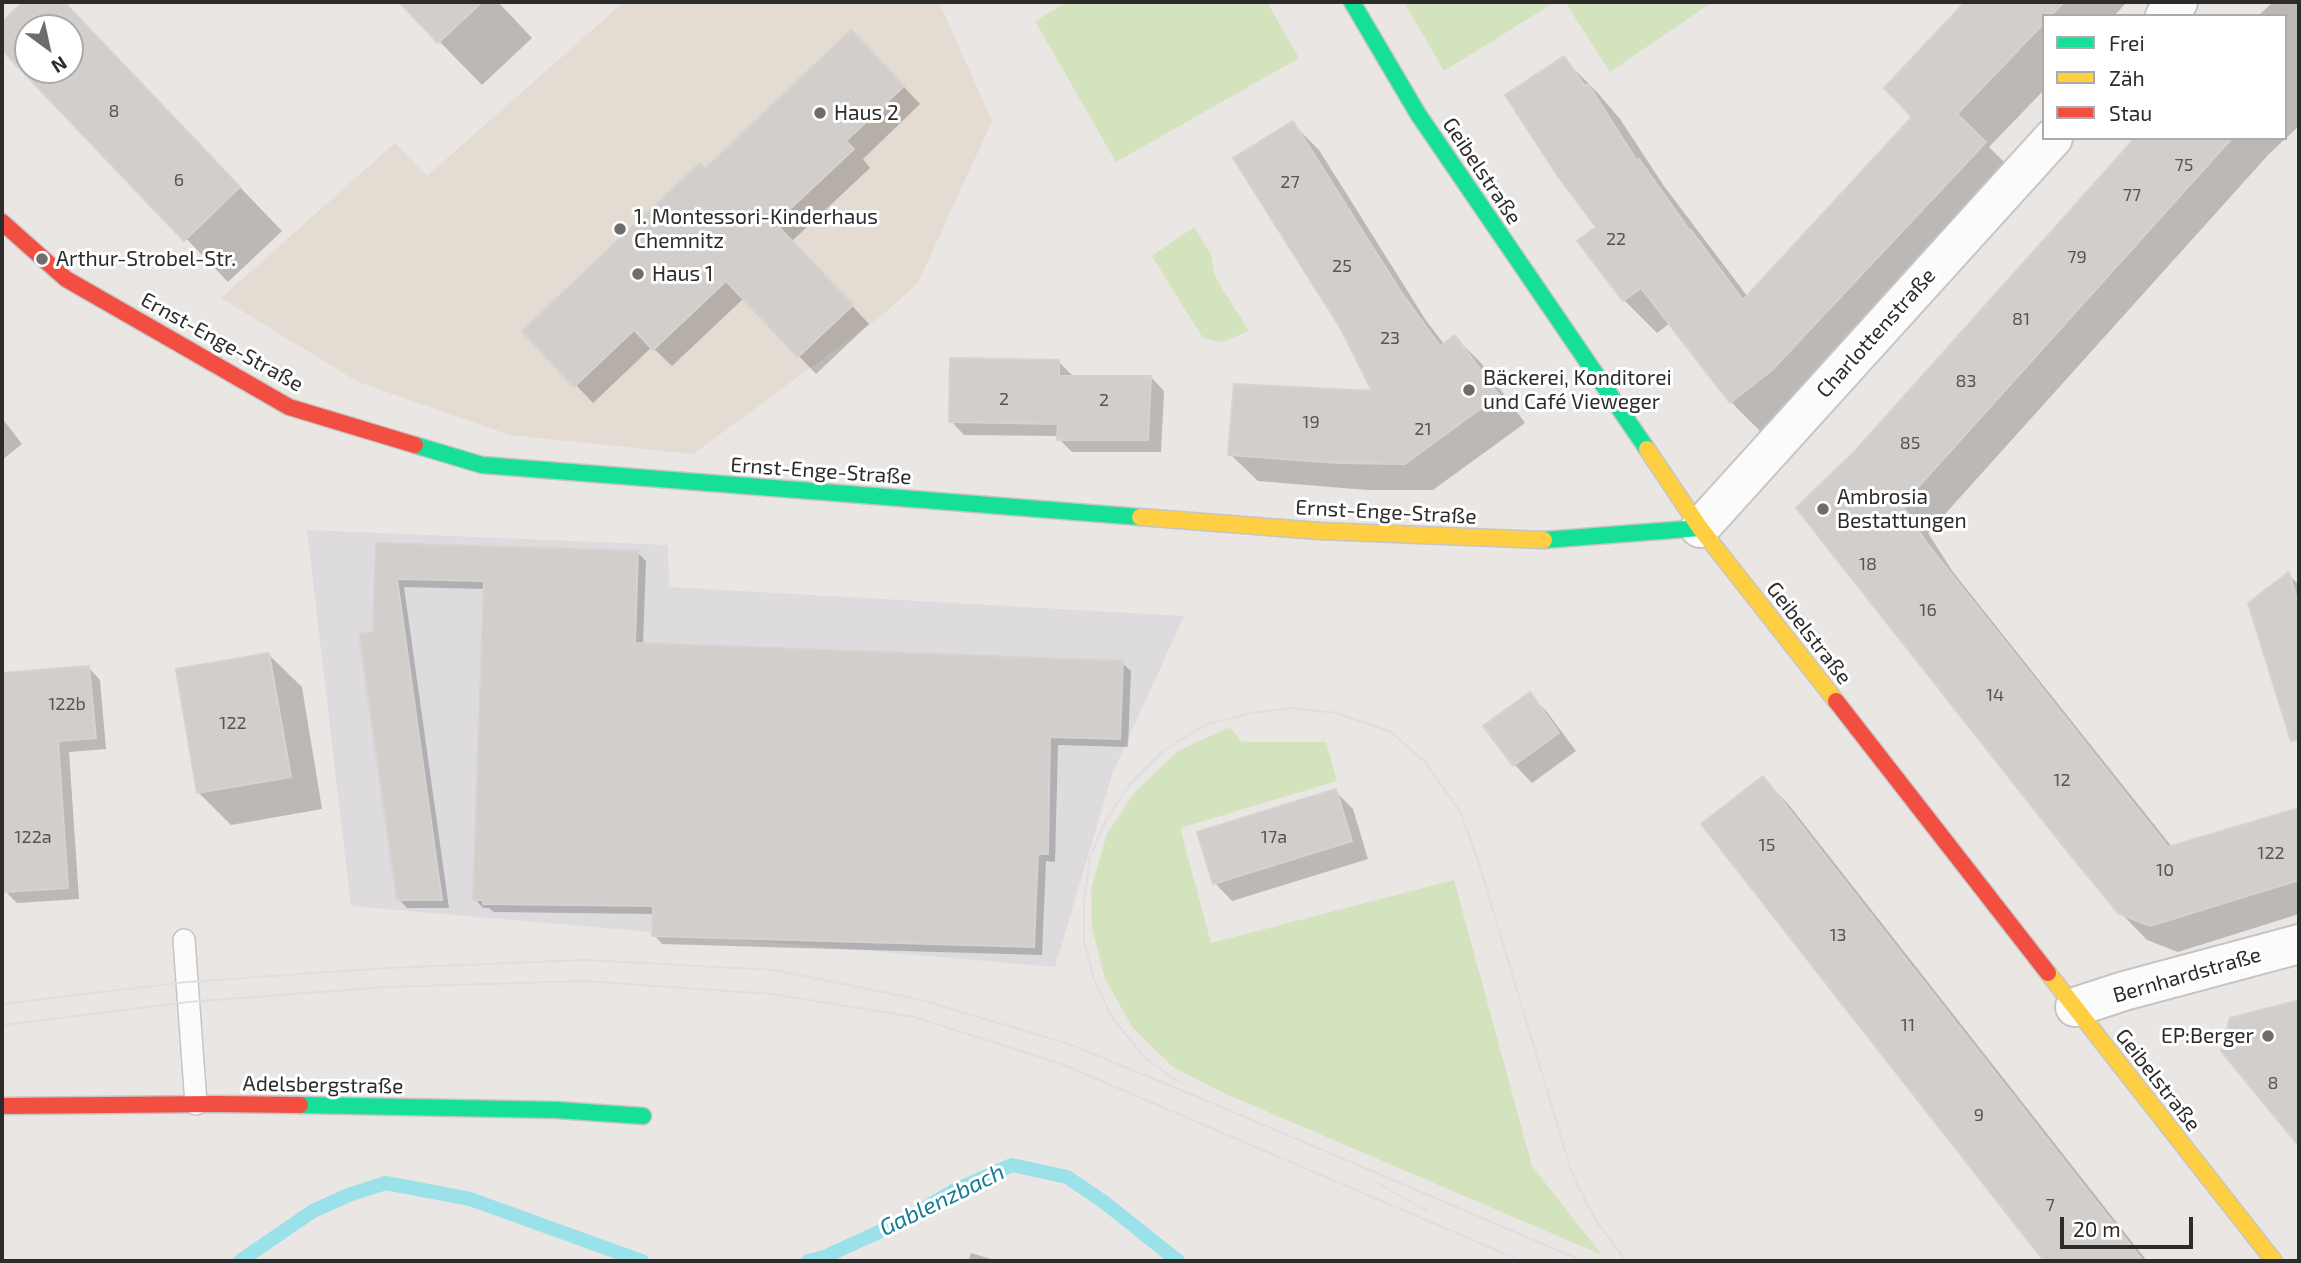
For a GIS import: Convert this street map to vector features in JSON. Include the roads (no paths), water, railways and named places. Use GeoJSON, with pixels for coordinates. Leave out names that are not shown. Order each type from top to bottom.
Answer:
{"type":"FeatureCollection","features":[{"type":"Feature","properties":{"kind":"street","name":"Geibelstraße"},"geometry":{"type":"LineString","coordinates":[[1352,2],[1418,114],[1700,528],[2274,1261]]}},
{"type":"Feature","properties":{"kind":"street","name":"Charlottenstraße"},"geometry":{"type":"LineString","coordinates":[[1700,528],[2051,140]]}},
{"type":"Feature","properties":{"kind":"street","name":"Ernst-Enge-Straße"},"geometry":{"type":"LineString","coordinates":[[2,222],[66,279],[289,407],[482,465],[1333,531],[1533,541],[1700,528]]}},
{"type":"Feature","properties":{"kind":"street","name":"Bernhardstraße"},"geometry":{"type":"LineString","coordinates":[[2075,1007],[2124,991],[2299,944]]}},
{"type":"Feature","properties":{"kind":"street","name":"Adelsbergstraße"},"geometry":{"type":"LineString","coordinates":[[2,1106],[196,1104],[557,1110],[643,1116]]}},
{"type":"Feature","properties":{"kind":"lane"},"geometry":{"type":"LineString","coordinates":[[184,940],[196,1104]]}},
{"type":"Feature","properties":{"kind":"waterway","name":"Gablenzbach"},"geometry":{"type":"LineString","coordinates":[[808,1261],[824,1257],[905,1220],[953,1191],[1012,1165],[1067,1177],[1104,1202],[1178,1261]]}},
{"type":"Feature","properties":{"kind":"waterway","name":"Gablenzbach"},"geometry":{"type":"LineString","coordinates":[[240,1261],[313,1211],[351,1194],[386,1183],[470,1199],[642,1261]]}},
{"type":"Feature","properties":{"kind":"tram line"},"geometry":{"type":"LineString","coordinates":[[1182,1084],[1145,1058],[1111,1016],[1094,979],[1084,941],[1084,902],[1090,857],[1106,820],[1130,784],[1163,751],[1205,725],[1250,713],[1292,708],[1337,713],[1391,732],[1425,762],[1459,810],[1477,857],[1572,1174],[1596,1221],[1626,1261]]}},
{"type":"Feature","properties":{"kind":"tram line"},"geometry":{"type":"LineString","coordinates":[[2,1004],[186,982],[387,968],[585,960],[774,970],[918,999],[1069,1044],[1583,1261]]}},
{"type":"Feature","properties":{"kind":"tram line"},"geometry":{"type":"LineString","coordinates":[[2,1025],[188,1002],[386,987],[584,981],[772,994],[914,1017],[1062,1064],[1522,1261]]}},
{"type":"Feature","properties":{"kind":"tram line"},"geometry":{"type":"LineString","coordinates":[[1378,1183],[1427,1211]]}},
{"type":"Feature","properties":{"kind":"place","name":"Haus 2"},"geometry":{"type":"Point","coordinates":[820,113]}},
{"type":"Feature","properties":{"kind":"place","name":"1. Montessori-Kinderhaus Chemnitz"},"geometry":{"type":"Point","coordinates":[620,229]}},
{"type":"Feature","properties":{"kind":"place","name":"Arthur-Strobel-Str."},"geometry":{"type":"Point","coordinates":[42,259]}},
{"type":"Feature","properties":{"kind":"place","name":"Haus 1"},"geometry":{"type":"Point","coordinates":[638,274]}},
{"type":"Feature","properties":{"kind":"place","name":"Bäckerei, Konditorei und Café Vieweger"},"geometry":{"type":"Point","coordinates":[1469,390]}},
{"type":"Feature","properties":{"kind":"place","name":"Ambrosia Bestattungen"},"geometry":{"type":"Point","coordinates":[1823,509]}},
{"type":"Feature","properties":{"kind":"place","name":"EP:Berger"},"geometry":{"type":"Point","coordinates":[2268,1036]}}]}
